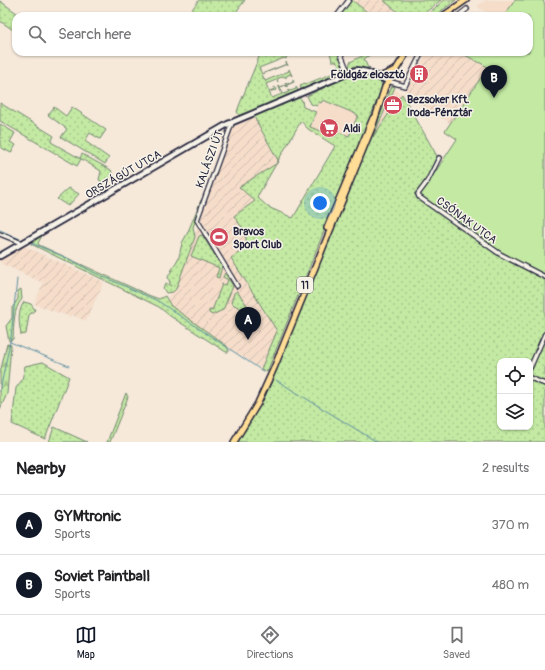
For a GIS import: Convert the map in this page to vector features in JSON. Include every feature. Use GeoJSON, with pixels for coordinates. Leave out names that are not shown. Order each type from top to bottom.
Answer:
{"type":"FeatureCollection","features":[{"type":"Feature","properties":{"kind":"main road"},"geometry":{"type":"LineString","coordinates":[[449,12],[466,0]]}},
{"type":"Feature","properties":{"kind":"main road","name":"11"},"geometry":{"type":"LineString","coordinates":[[234,442],[258,403],[274,368],[373,125],[375,115],[388,81],[404,56]]}},
{"type":"Feature","properties":{"kind":"main road"},"geometry":{"type":"LineString","coordinates":[[380,77],[396,69]]}},
{"type":"Feature","properties":{"kind":"main road","name":"KALÁSZI ÚT"},"geometry":{"type":"LineString","coordinates":[[232,123],[348,72],[361,70],[388,81]]}},
{"type":"Feature","properties":{"kind":"main road","name":"11"},"geometry":{"type":"LineString","coordinates":[[230,442],[249,413],[267,377],[370,122],[375,115]]}},
{"type":"Feature","properties":{"kind":"main road","name":"ORSZÁGÚT UTCA"},"geometry":{"type":"LineString","coordinates":[[0,256],[232,123]]}},
{"type":"Feature","properties":{"kind":"street"},"geometry":{"type":"LineString","coordinates":[[340,12],[349,0]]}},
{"type":"Feature","properties":{"kind":"street"},"geometry":{"type":"LineString","coordinates":[[463,12],[467,9]]}},
{"type":"Feature","properties":{"kind":"street"},"geometry":{"type":"LineString","coordinates":[[342,56],[348,72]]}},
{"type":"Feature","properties":{"kind":"street"},"geometry":{"type":"LineString","coordinates":[[388,81],[405,86],[420,56]]}},
{"type":"Feature","properties":{"kind":"street","name":"KALÁSZI ÚT"},"geometry":{"type":"LineString","coordinates":[[232,123],[197,220],[237,286]]}},
{"type":"Feature","properties":{"kind":"street","name":"CSÓNAK UTCA"},"geometry":{"type":"LineString","coordinates":[[438,158],[427,182],[418,194],[419,197],[500,254],[545,278]]}},
{"type":"Feature","properties":{"kind":"street"},"geometry":{"type":"LineString","coordinates":[[0,234],[23,242]]}},
{"type":"Feature","properties":{"kind":"street"},"geometry":{"type":"LineString","coordinates":[[533,361],[545,334]]}},
{"type":"Feature","properties":{"kind":"street"},"geometry":{"type":"LineString","coordinates":[[533,379],[545,384]]}},
{"type":"Feature","properties":{"kind":"shaded area"},"geometry":{"type":"Polygon","coordinates":[[[352,0],[383,0],[398,12],[367,12],[352,0]]]}},
{"type":"Feature","properties":{"kind":"shaded area"},"geometry":{"type":"Polygon","coordinates":[[[486,0],[515,0],[507,12],[485,12],[477,6],[486,0]]]}},
{"type":"Feature","properties":{"kind":"shaded area"},"geometry":{"type":"Polygon","coordinates":[[[425,56],[467,56],[488,67],[450,123],[419,104],[405,92],[425,56]]]}},
{"type":"Feature","properties":{"kind":"shaded area"},"geometry":{"type":"Polygon","coordinates":[[[393,88],[402,94],[372,139],[393,88]]]}},
{"type":"Feature","properties":{"kind":"shaded area"},"geometry":{"type":"Polygon","coordinates":[[[322,100],[358,115],[349,136],[335,136],[310,127],[319,102],[322,100]]]}},
{"type":"Feature","properties":{"kind":"shaded area"},"geometry":{"type":"Polygon","coordinates":[[[253,115],[279,162],[239,187],[255,201],[245,232],[247,247],[231,258],[277,331],[261,369],[165,305],[200,222],[232,126],[253,115]]]}},
{"type":"Feature","properties":{"kind":"shaded area"},"geometry":{"type":"Polygon","coordinates":[[[22,245],[104,282],[86,321],[72,315],[70,317],[34,304],[43,283],[0,263],[0,258],[22,245]]]}},
{"type":"Feature","properties":{"kind":"green space"},"geometry":{"type":"Polygon","coordinates":[[[199,0],[245,0],[236,12],[190,12],[199,0]]]}},
{"type":"Feature","properties":{"kind":"green space"},"geometry":{"type":"Polygon","coordinates":[[[352,0],[367,12],[341,12],[352,0]]]}},
{"type":"Feature","properties":{"kind":"green space"},"geometry":{"type":"Polygon","coordinates":[[[383,0],[441,0],[426,12],[398,12],[383,0]]]}},
{"type":"Feature","properties":{"kind":"green space"},"geometry":{"type":"Polygon","coordinates":[[[444,0],[456,0],[440,12],[430,12],[444,0]]]}},
{"type":"Feature","properties":{"kind":"green space"},"geometry":{"type":"Polygon","coordinates":[[[515,0],[543,0],[545,5],[545,277],[504,255],[420,195],[457,139],[445,131],[488,67],[467,56],[533,56],[533,12],[507,12],[515,0]]]}},
{"type":"Feature","properties":{"kind":"green space"},"geometry":{"type":"Polygon","coordinates":[[[0,1],[15,12],[12,12],[12,29],[0,21],[0,1]]]}},
{"type":"Feature","properties":{"kind":"green space"},"geometry":{"type":"Polygon","coordinates":[[[259,56],[287,56],[286,59],[284,58],[259,68],[265,81],[289,71],[289,69],[292,76],[291,74],[286,76],[286,78],[284,76],[277,79],[278,82],[276,80],[266,84],[269,91],[275,89],[274,87],[277,89],[276,91],[269,92],[272,98],[282,94],[278,85],[283,94],[289,92],[288,90],[290,91],[296,89],[296,86],[298,91],[240,116],[237,112],[259,56]]]}},
{"type":"Feature","properties":{"kind":"green space"},"geometry":{"type":"Polygon","coordinates":[[[331,56],[340,56],[344,68],[343,72],[304,90],[301,89],[300,85],[336,72],[339,64],[336,61],[332,61],[331,56]]]}},
{"type":"Feature","properties":{"kind":"green space"},"geometry":{"type":"Polygon","coordinates":[[[362,56],[368,56],[364,59],[368,68],[370,67],[369,70],[363,68],[349,68],[350,62],[362,56]]]}},
{"type":"Feature","properties":{"kind":"green space"},"geometry":{"type":"Polygon","coordinates":[[[358,73],[381,82],[382,88],[267,372],[261,369],[277,331],[231,258],[247,247],[245,232],[234,216],[255,201],[239,187],[276,164],[257,197],[268,207],[293,218],[335,146],[308,129],[301,121],[278,160],[253,115],[298,97],[302,100],[303,107],[316,112],[310,127],[335,136],[339,132],[349,136],[358,115],[323,100],[321,103],[319,102],[317,106],[311,104],[307,96],[350,75],[358,73]]]}},
{"type":"Feature","properties":{"kind":"green space"},"geometry":{"type":"Polygon","coordinates":[[[392,86],[395,87],[373,137],[402,94],[437,156],[425,182],[414,194],[459,226],[545,278],[545,442],[237,442],[269,388],[392,86]]]}},
{"type":"Feature","properties":{"kind":"green space"},"geometry":{"type":"Polygon","coordinates":[[[0,103],[54,136],[51,142],[81,159],[77,166],[0,121],[0,103]]]}},
{"type":"Feature","properties":{"kind":"green space"},"geometry":{"type":"Polygon","coordinates":[[[54,107],[66,116],[72,107],[106,130],[100,139],[90,133],[85,141],[109,158],[105,164],[61,137],[67,129],[48,115],[54,107]]]}},
{"type":"Feature","properties":{"kind":"green space"},"geometry":{"type":"Polygon","coordinates":[[[0,124],[15,133],[10,142],[16,145],[11,153],[0,147],[0,124]]]}},
{"type":"Feature","properties":{"kind":"green space"},"geometry":{"type":"Polygon","coordinates":[[[82,154],[111,170],[113,175],[112,178],[104,183],[99,180],[101,171],[80,158],[82,154]]]}},
{"type":"Feature","properties":{"kind":"green space"},"geometry":{"type":"Polygon","coordinates":[[[69,188],[79,194],[68,206],[57,199],[69,188]]]}},
{"type":"Feature","properties":{"kind":"green space"},"geometry":{"type":"Polygon","coordinates":[[[201,200],[203,200],[193,227],[195,237],[176,289],[173,292],[166,293],[163,288],[166,283],[171,286],[168,277],[179,257],[182,243],[201,200]]]}},
{"type":"Feature","properties":{"kind":"green space"},"geometry":{"type":"Polygon","coordinates":[[[43,234],[38,243],[39,245],[148,295],[159,299],[165,296],[171,306],[227,346],[229,352],[226,352],[170,316],[159,307],[31,244],[43,234]]]}},
{"type":"Feature","properties":{"kind":"green space"},"geometry":{"type":"Polygon","coordinates":[[[202,235],[222,266],[219,278],[216,277],[219,268],[191,256],[199,236],[202,235]]]}},
{"type":"Feature","properties":{"kind":"green space"},"geometry":{"type":"Polygon","coordinates":[[[225,273],[233,286],[223,310],[212,315],[209,313],[209,310],[212,311],[222,284],[226,285],[228,280],[223,277],[225,273]]]}},
{"type":"Feature","properties":{"kind":"green space"},"geometry":{"type":"Polygon","coordinates":[[[21,289],[22,299],[15,313],[13,339],[9,341],[6,326],[12,318],[12,308],[18,299],[18,291],[21,289]]]}},
{"type":"Feature","properties":{"kind":"green space"},"geometry":{"type":"Polygon","coordinates":[[[237,291],[255,317],[254,319],[251,317],[252,315],[231,303],[234,293],[237,291]]]}},
{"type":"Feature","properties":{"kind":"green space"},"geometry":{"type":"Polygon","coordinates":[[[24,302],[31,304],[35,310],[29,315],[26,334],[21,335],[19,314],[24,302]]]}},
{"type":"Feature","properties":{"kind":"green space"},"geometry":{"type":"Polygon","coordinates":[[[7,344],[11,345],[7,394],[0,409],[0,373],[7,344]]]}},
{"type":"Feature","properties":{"kind":"green space"},"geometry":{"type":"Polygon","coordinates":[[[43,362],[69,377],[45,439],[12,424],[16,388],[22,380],[25,366],[43,362]]]}},
{"type":"Feature","properties":{"kind":"green space"},"geometry":{"type":"Polygon","coordinates":[[[126,393],[128,397],[110,442],[107,442],[126,393]]]}},
{"type":"Feature","properties":{"kind":"green space"},"geometry":{"type":"Polygon","coordinates":[[[54,427],[87,442],[49,442],[54,427]]]}},
{"type":"Feature","properties":{"kind":"waterway"},"geometry":{"type":"LineString","coordinates":[[0,230],[20,239]]}},
{"type":"Feature","properties":{"kind":"waterway"},"geometry":{"type":"LineString","coordinates":[[29,242],[67,258],[93,272],[158,301],[264,372]]}},
{"type":"Feature","properties":{"kind":"waterway"},"geometry":{"type":"LineString","coordinates":[[0,391],[11,337],[17,279]]}},
{"type":"Feature","properties":{"kind":"waterway"},"geometry":{"type":"LineString","coordinates":[[10,342],[69,366]]}},
{"type":"Feature","properties":{"kind":"waterway"},"geometry":{"type":"LineString","coordinates":[[276,380],[377,442]]}},
{"type":"Feature","properties":{"kind":"place","name":"Földgáz elosztó"},"geometry":{"type":"Point","coordinates":[419,74]}},
{"type":"Feature","properties":{"kind":"place","name":"Soviet Paintball"},"geometry":{"type":"Point","coordinates":[494,98]}},
{"type":"Feature","properties":{"kind":"place","name":"Bezsoker Kft. Iroda-Pénztár"},"geometry":{"type":"Point","coordinates":[393,105]}},
{"type":"Feature","properties":{"kind":"place","name":"Aldi"},"geometry":{"type":"Point","coordinates":[329,128]}},
{"type":"Feature","properties":{"kind":"place","name":"Bravos Sport Club"},"geometry":{"type":"Point","coordinates":[219,237]}},
{"type":"Feature","properties":{"kind":"place","name":"GYMtronic"},"geometry":{"type":"Point","coordinates":[248,340]}}]}
